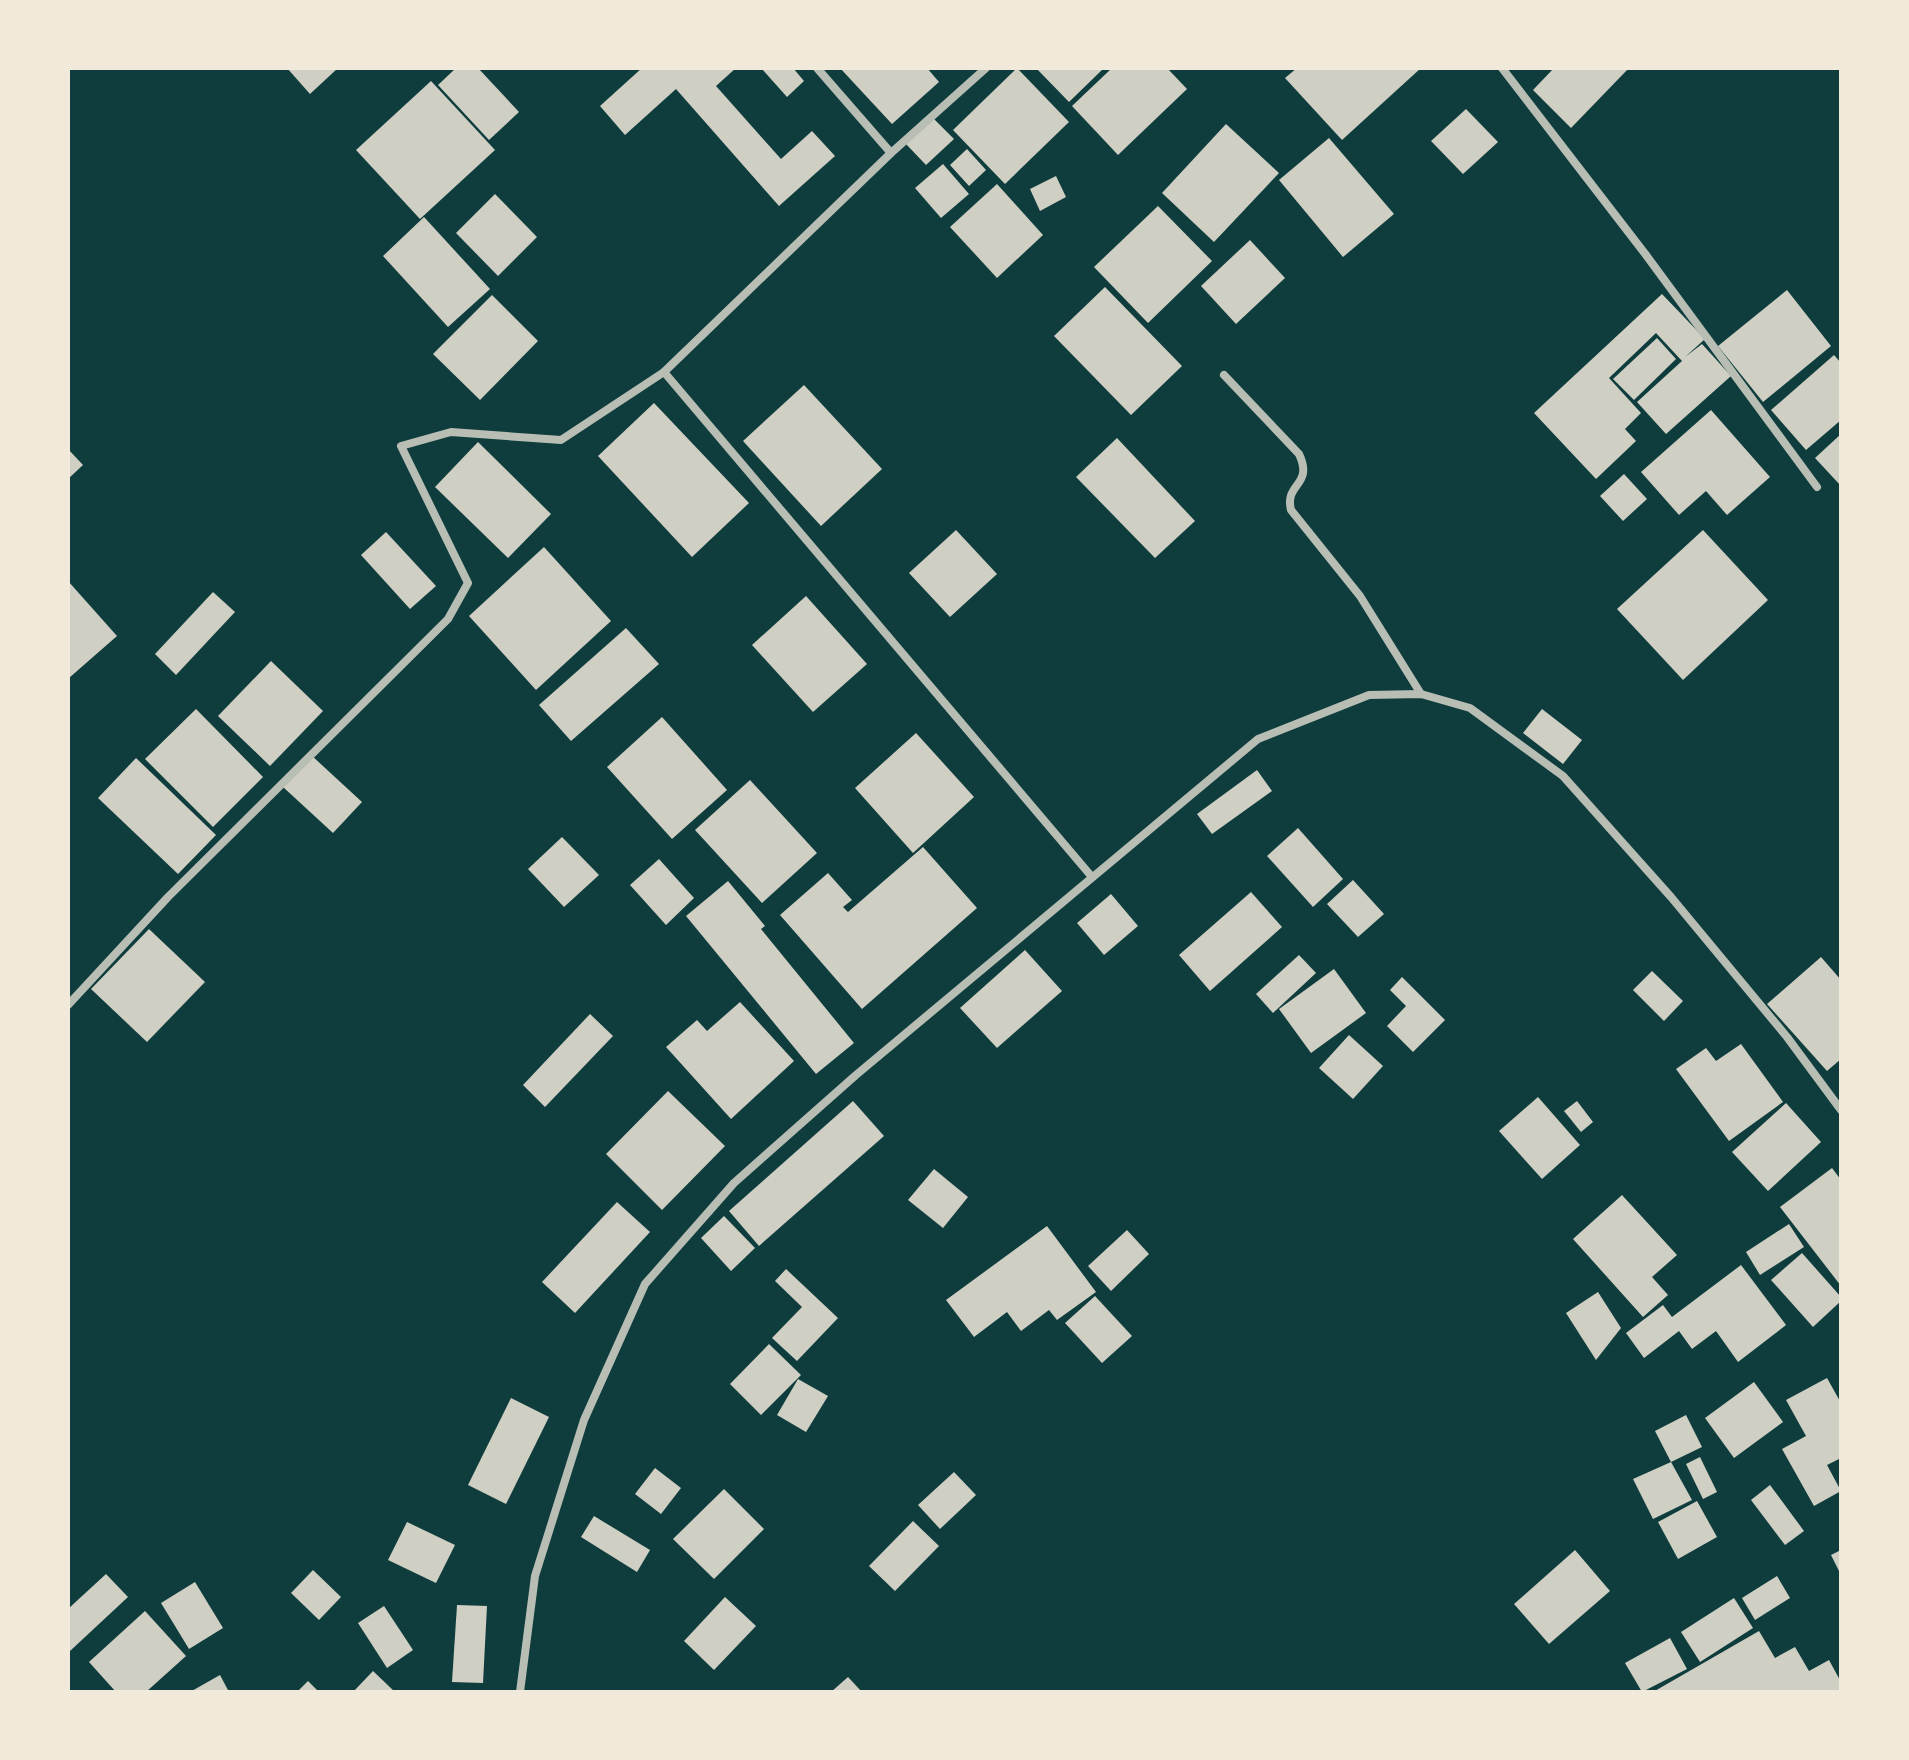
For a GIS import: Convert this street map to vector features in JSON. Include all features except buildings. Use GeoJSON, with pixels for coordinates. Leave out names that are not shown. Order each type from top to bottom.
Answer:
{"type":"FeatureCollection","features":[{"type":"Feature","properties":{"kind":"street"},"geometry":{"type":"LineString","coordinates":[[817,68],[891,153]]}},
{"type":"Feature","properties":{"kind":"street"},"geometry":{"type":"LineString","coordinates":[[68,1005],[168,897],[448,619],[468,583],[401,446],[451,432],[561,440],[664,372],[891,153],[986,68]]}},
{"type":"Feature","properties":{"kind":"street"},"geometry":{"type":"LineString","coordinates":[[1504,69],[1817,487]]}},
{"type":"Feature","properties":{"kind":"street"},"geometry":{"type":"LineString","coordinates":[[664,372],[1092,877]]}},
{"type":"Feature","properties":{"kind":"street"},"geometry":{"type":"LineString","coordinates":[[1224,375],[1299,454],[1305,474],[1293,491],[1289,502],[1291,510],[1360,596],[1421,694]]}},
{"type":"Feature","properties":{"kind":"street"},"geometry":{"type":"LineString","coordinates":[[520,1692],[535,1576],[584,1420],[645,1284],[734,1183],[856,1075],[1258,739],[1369,695],[1421,694],[1470,708],[1563,776],[1671,897],[1787,1037],[1841,1110]]}}]}
